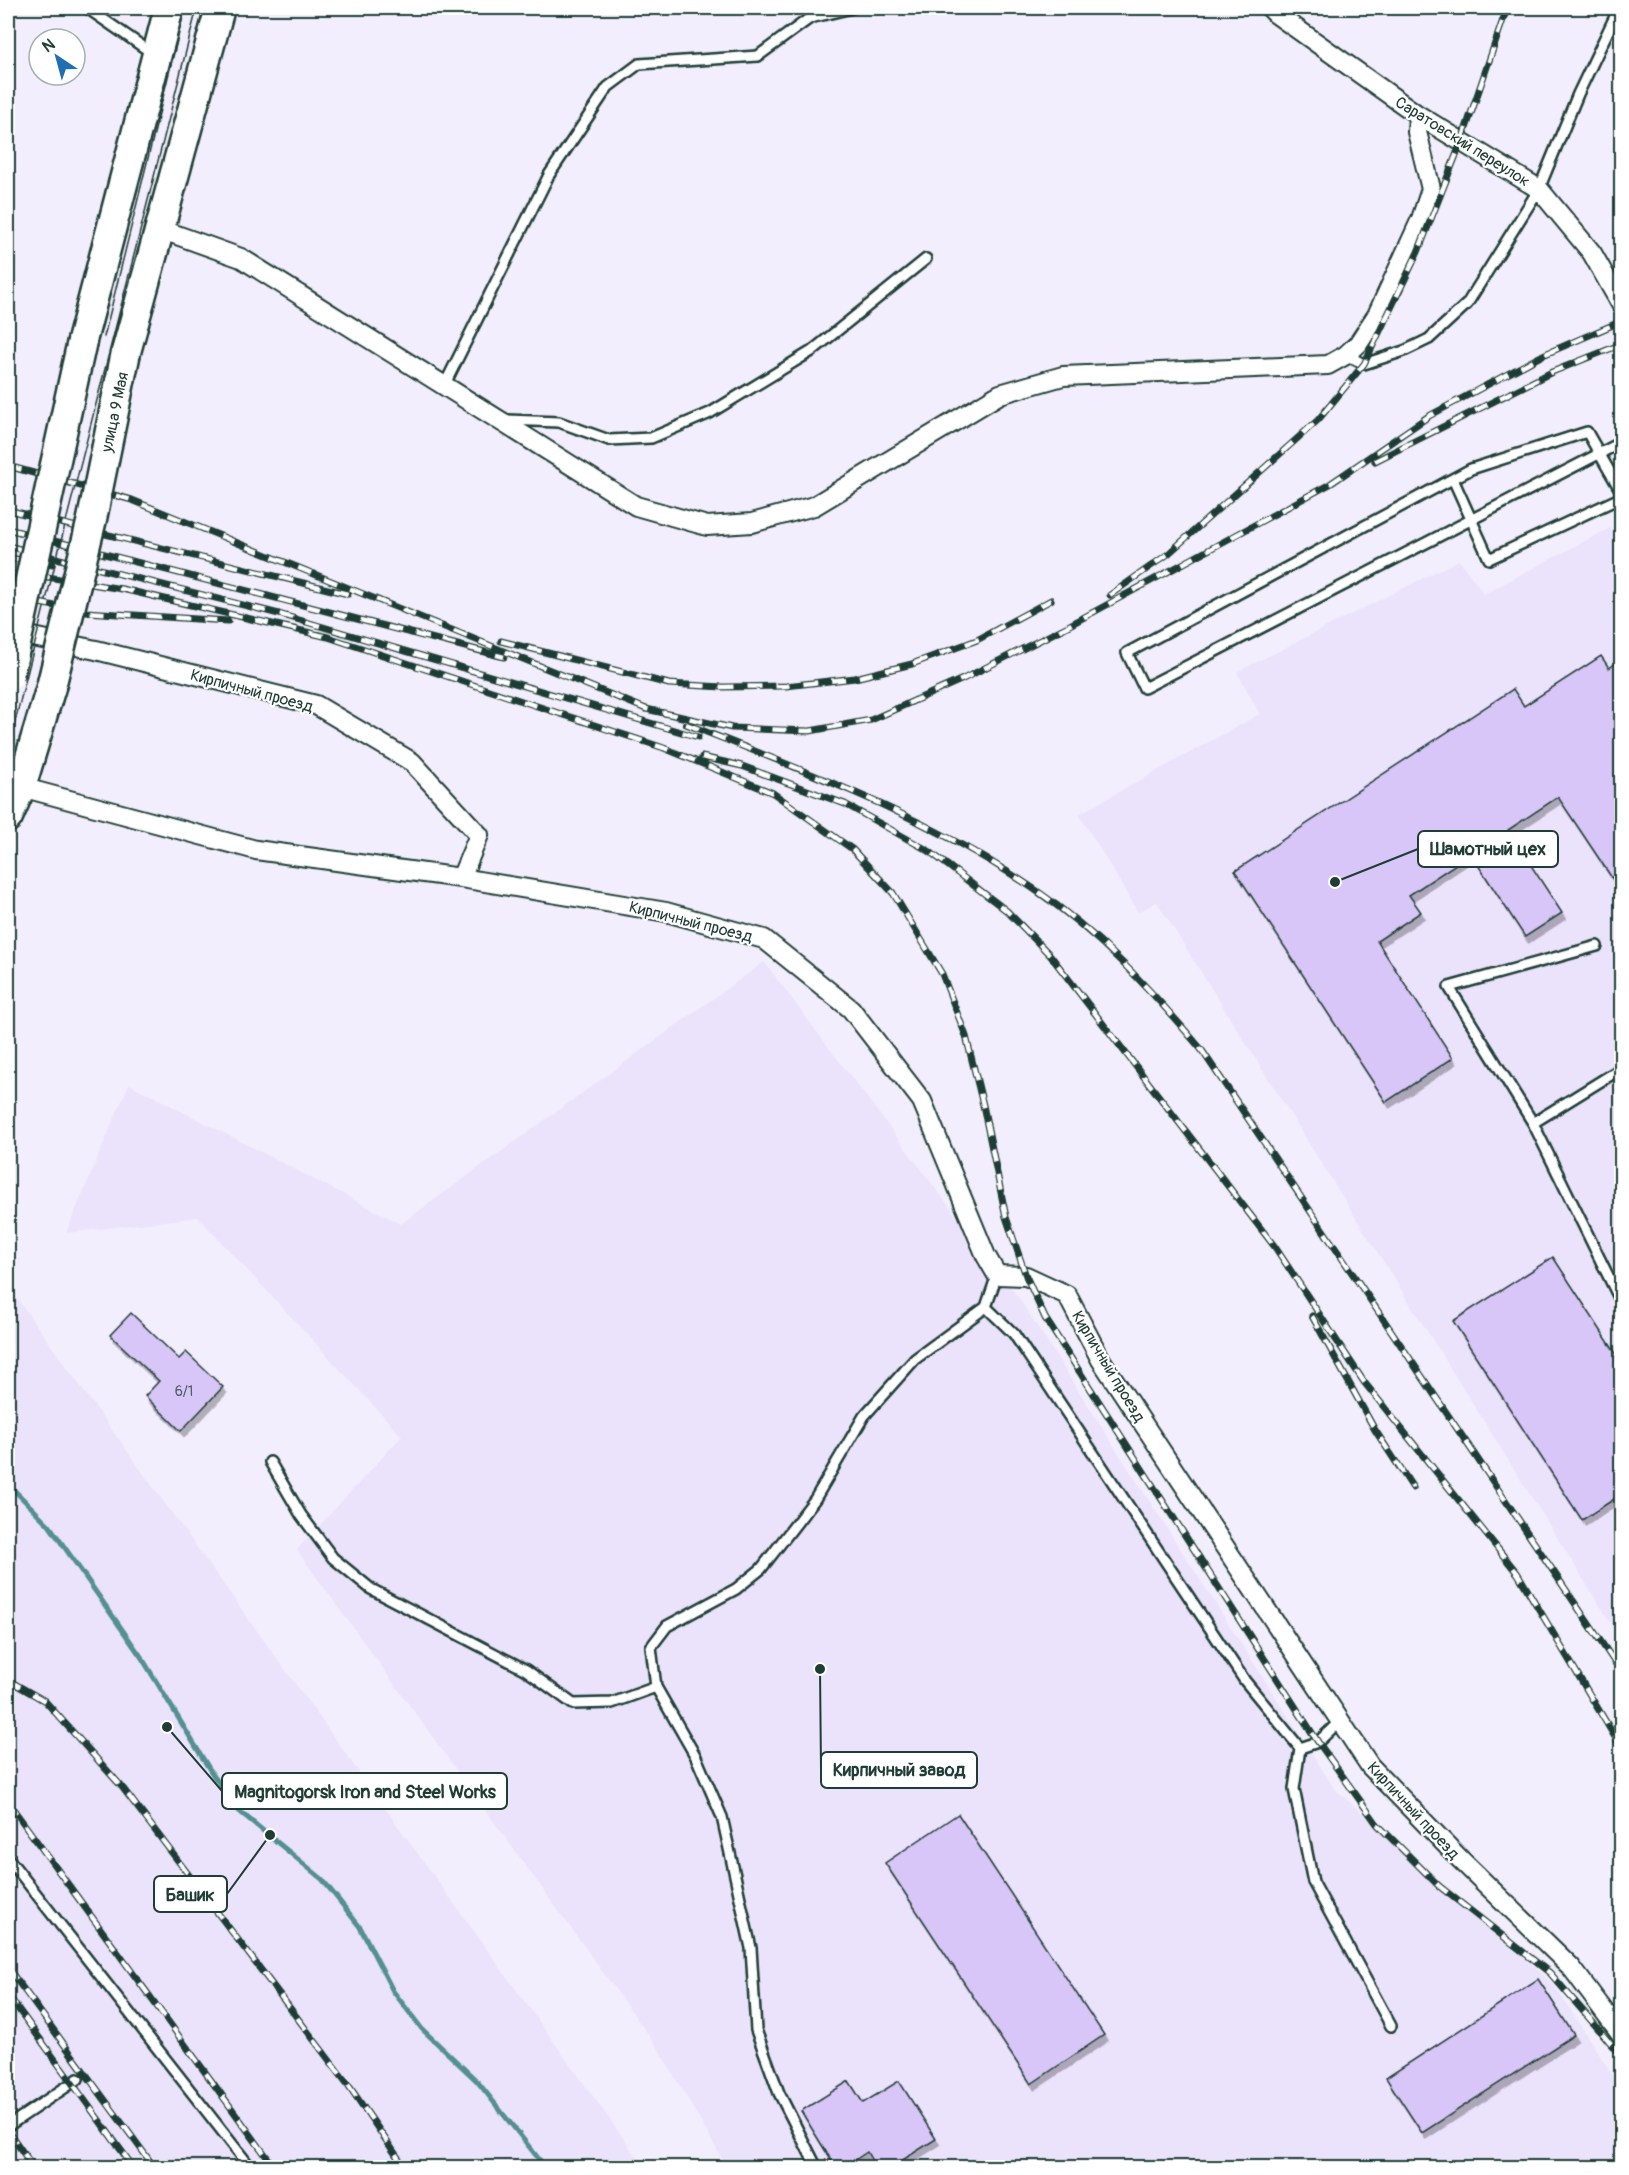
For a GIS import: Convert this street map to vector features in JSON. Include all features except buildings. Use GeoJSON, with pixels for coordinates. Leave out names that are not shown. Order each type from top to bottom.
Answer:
{"type":"FeatureCollection","features":[{"type":"Feature","properties":{"kind":"main road"},"geometry":{"type":"LineString","coordinates":[[8,678],[82,341],[169,8]]}},
{"type":"Feature","properties":{"kind":"main road","name":"улица 9 Мая"},"geometry":{"type":"LineString","coordinates":[[8,817],[21,788],[51,687],[92,519],[126,352],[220,8]]}},
{"type":"Feature","properties":{"kind":"street","name":"Саратовский переулок"},"geometry":{"type":"LineString","coordinates":[[1270,8],[1418,115],[1539,189],[1592,253],[1622,306]]}},
{"type":"Feature","properties":{"kind":"street"},"geometry":{"type":"LineString","coordinates":[[160,228],[241,258],[636,506],[707,526],[752,523],[814,506],[1000,394],[1052,379],[1128,372],[1328,365],[1346,355],[1358,344],[1377,315],[1421,219],[1431,189],[1417,132],[1418,115]]}},
{"type":"Feature","properties":{"kind":"street","name":"Кирпичный проезд"},"geometry":{"type":"LineString","coordinates":[[8,631],[96,650],[316,705],[412,762],[479,835],[461,878]]}},
{"type":"Feature","properties":{"kind":"street","name":"Кирпичный проезд"},"geometry":{"type":"LineString","coordinates":[[21,788],[256,850],[461,878],[666,912],[765,939],[851,1009],[922,1101],[986,1256],[998,1275],[1026,1276],[1066,1295],[1101,1360],[1370,1766],[1459,1858],[1571,1967],[1622,2035]]}},
{"type":"Feature","properties":{"kind":"lane"},"geometry":{"type":"LineString","coordinates":[[87,8],[156,56]]}},
{"type":"Feature","properties":{"kind":"lane"},"geometry":{"type":"LineString","coordinates":[[444,386],[549,175],[608,87],[639,64],[758,56],[810,18],[852,8]]}},
{"type":"Feature","properties":{"kind":"lane"},"geometry":{"type":"LineString","coordinates":[[1346,355],[1364,364],[1404,351],[1429,339],[1467,304],[1539,189],[1578,94],[1619,8]]}},
{"type":"Feature","properties":{"kind":"lane"},"geometry":{"type":"LineString","coordinates":[[498,420],[559,422],[609,440],[651,438],[710,413],[812,351],[926,259]]}},
{"type":"Feature","properties":{"kind":"lane"},"geometry":{"type":"LineString","coordinates":[[1453,479],[1470,520],[1489,559],[1622,495],[1599,453],[1587,432],[1471,469],[1127,653],[1144,688],[1470,520],[1599,453],[1622,442]]}},
{"type":"Feature","properties":{"kind":"lane"},"geometry":{"type":"LineString","coordinates":[[1597,946],[1449,987],[1533,1123],[1622,1304]]}},
{"type":"Feature","properties":{"kind":"lane"},"geometry":{"type":"LineString","coordinates":[[1533,1123],[1622,1068]]}},
{"type":"Feature","properties":{"kind":"lane"},"geometry":{"type":"LineString","coordinates":[[817,2168],[779,2092],[756,2030],[751,1948],[722,1816],[696,1757],[656,1687],[651,1647],[667,1626],[736,1589],[761,1569],[815,1499],[864,1416],[915,1359],[986,1307],[998,1275]]}},
{"type":"Feature","properties":{"kind":"lane"},"geometry":{"type":"LineString","coordinates":[[986,1307],[1014,1334],[1245,1681],[1300,1748],[1294,1789],[1314,1882],[1391,2026]]}},
{"type":"Feature","properties":{"kind":"lane"},"geometry":{"type":"LineString","coordinates":[[270,1462],[301,1515],[333,1558],[370,1590],[526,1670],[573,1704],[612,1703],[656,1687]]}},
{"type":"Feature","properties":{"kind":"lane"},"geometry":{"type":"LineString","coordinates":[[1300,1748],[1318,1742],[1340,1721]]}},
{"type":"Feature","properties":{"kind":"lane"},"geometry":{"type":"LineString","coordinates":[[8,1858],[251,2168]]}},
{"type":"Feature","properties":{"kind":"lane"},"geometry":{"type":"LineString","coordinates":[[8,2126],[78,2079]]}},
{"type":"Feature","properties":{"kind":"shaded area"},"geometry":{"type":"Polygon","coordinates":[[[1610,528],[1621,540],[1621,1639],[1157,902],[1138,912],[1079,814],[1260,714],[1237,672],[1459,560],[1484,594],[1610,528]]]}},
{"type":"Feature","properties":{"kind":"shaded area"},"geometry":{"type":"Polygon","coordinates":[[[764,962],[1020,1300],[1334,1788],[1554,1985],[1621,2088],[1621,2167],[727,2167],[658,2048],[297,1550],[402,1436],[198,1217],[66,1233],[129,1084],[401,1224],[764,962]]]}},
{"type":"Feature","properties":{"kind":"shaded area"},"geometry":{"type":"Polygon","coordinates":[[[8,1286],[644,2167],[8,2167],[8,1286]]]}},
{"type":"Feature","properties":{"kind":"waterway"},"geometry":{"type":"LineString","coordinates":[[8,1484],[49,1525],[142,1658],[213,1775],[238,1810],[322,1879],[360,1927],[393,1991],[422,2029],[477,2081],[546,2168]]}},
{"type":"Feature","properties":{"kind":"tram line"},"geometry":{"type":"LineString","coordinates":[[104,337],[185,8]]}},
{"type":"Feature","properties":{"kind":"tram line"},"geometry":{"type":"LineString","coordinates":[[8,749],[197,8]]}},
{"type":"Feature","properties":{"kind":"railway"},"geometry":{"type":"LineString","coordinates":[[1110,595],[1168,554],[1318,420],[1364,364],[1418,252],[1462,140],[1507,8]]}},
{"type":"Feature","properties":{"kind":"railway"},"geometry":{"type":"LineString","coordinates":[[8,466],[132,500],[646,709],[732,728],[810,731],[871,720],[963,679],[1066,627],[1330,484],[1429,416],[1543,355],[1622,321]]}},
{"type":"Feature","properties":{"kind":"railway"},"geometry":{"type":"LineString","coordinates":[[1375,461],[1552,372],[1622,344]]}},
{"type":"Feature","properties":{"kind":"railway"},"geometry":{"type":"LineString","coordinates":[[8,510],[348,594]]}},
{"type":"Feature","properties":{"kind":"railway"},"geometry":{"type":"LineString","coordinates":[[8,529],[504,657]]}},
{"type":"Feature","properties":{"kind":"railway"},"geometry":{"type":"LineString","coordinates":[[8,546],[279,614],[698,737]]}},
{"type":"Feature","properties":{"kind":"railway"},"geometry":{"type":"LineString","coordinates":[[8,558],[52,564]]}},
{"type":"Feature","properties":{"kind":"railway"},"geometry":{"type":"LineString","coordinates":[[8,574],[35,575],[122,589],[328,637],[664,748],[773,793],[852,849],[893,893],[942,974],[966,1036],[1006,1217],[1026,1276],[1045,1318],[1318,1742],[1377,1824],[1439,1886],[1550,1973],[1622,2056]]}},
{"type":"Feature","properties":{"kind":"railway"},"geometry":{"type":"LineString","coordinates":[[8,597],[86,612],[228,621]]}},
{"type":"Feature","properties":{"kind":"railway"},"geometry":{"type":"LineString","coordinates":[[501,641],[669,684],[723,687],[786,686],[855,678],[912,664],[977,640],[1051,600]]}},
{"type":"Feature","properties":{"kind":"railway"},"geometry":{"type":"LineString","coordinates":[[686,724],[864,797],[951,839],[993,863],[1058,906],[1123,963],[1201,1049],[1622,1673]]}},
{"type":"Feature","properties":{"kind":"railway"},"geometry":{"type":"LineString","coordinates":[[702,757],[742,766],[845,804],[929,851],[1007,911],[1050,955],[1275,1247],[1364,1382],[1518,1574],[1622,1749]]}},
{"type":"Feature","properties":{"kind":"railway"},"geometry":{"type":"LineString","coordinates":[[1312,1316],[1375,1430],[1413,1488]]}},
{"type":"Feature","properties":{"kind":"railway"},"geometry":{"type":"LineString","coordinates":[[8,1680],[45,1701],[122,1787],[349,2086],[405,2168]]}},
{"type":"Feature","properties":{"kind":"railway"},"geometry":{"type":"LineString","coordinates":[[8,1802],[275,2168]]}},
{"type":"Feature","properties":{"kind":"railway"},"geometry":{"type":"LineString","coordinates":[[8,1968],[155,2168]]}},
{"type":"Feature","properties":{"kind":"railway"},"geometry":{"type":"LineString","coordinates":[[8,1995],[134,2168]]}},
{"type":"Feature","properties":{"kind":"railway"},"geometry":{"type":"LineString","coordinates":[[8,2131],[34,2168]]}},
{"type":"Feature","properties":{"kind":"place","name":"Шамотный цех"},"geometry":{"type":"Point","coordinates":[1335,882]}},
{"type":"Feature","properties":{"kind":"place","name":"Кирпичный завод"},"geometry":{"type":"Point","coordinates":[820,1669]}},
{"type":"Feature","properties":{"kind":"place","name":"Magnitogorsk Iron and Steel Works"},"geometry":{"type":"Point","coordinates":[167,1727]}},
{"type":"Feature","properties":{"kind":"place","name":"Башик"},"geometry":{"type":"Point","coordinates":[270,1835]}}]}
